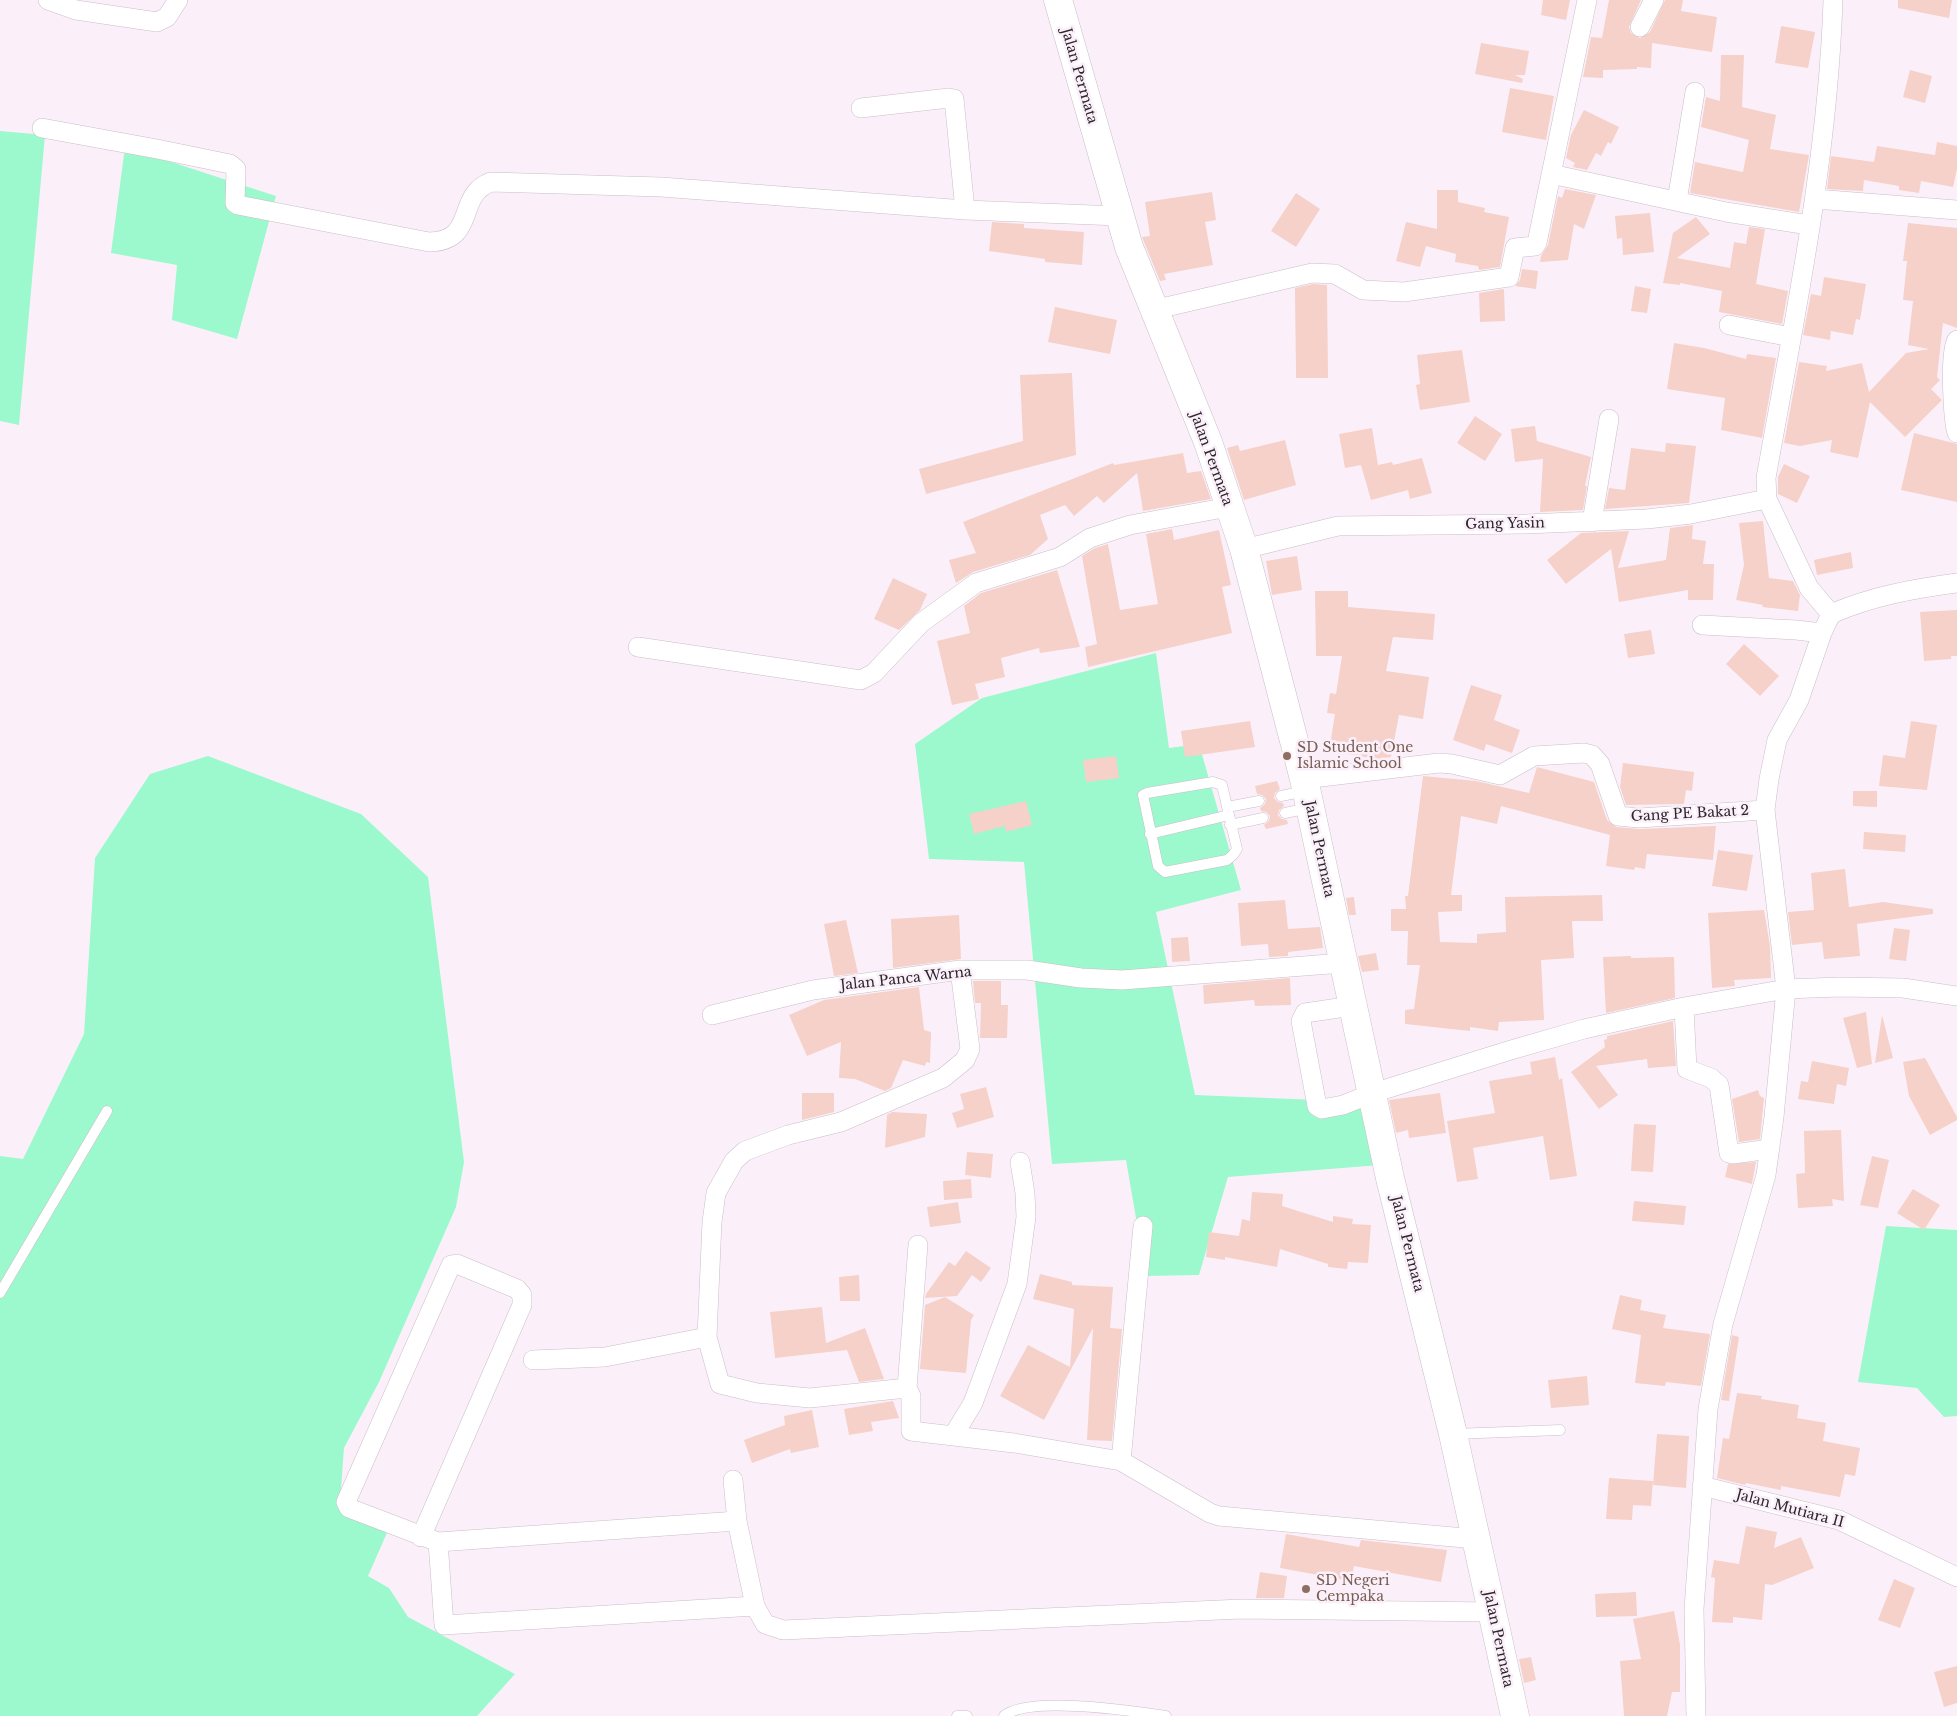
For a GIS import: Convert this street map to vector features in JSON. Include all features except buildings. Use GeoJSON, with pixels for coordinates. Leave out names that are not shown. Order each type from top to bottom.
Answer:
{"type":"FeatureCollection","features":[{"type":"Feature","properties":{"kind":"main road","name":"Jalan Permata"},"geometry":{"type":"LineString","coordinates":[[1058,0],[1119,216],[1153,310],[1208,442],[1244,549],[1297,797],[1343,963],[1373,1093],[1390,1178],[1453,1434],[1515,1716]]}},
{"type":"Feature","properties":{"kind":"street"},"geometry":{"type":"LineString","coordinates":[[48,0],[76,10],[158,22],[167,17],[178,0]]}},
{"type":"Feature","properties":{"kind":"street"},"geometry":{"type":"LineString","coordinates":[[1153,310],[1312,273],[1335,274],[1363,290],[1404,292],[1507,278],[1515,248],[1534,246],[1537,243],[1587,0]]}},
{"type":"Feature","properties":{"kind":"street"},"geometry":{"type":"LineString","coordinates":[[1640,28],[1654,0]]}},
{"type":"Feature","properties":{"kind":"street"},"geometry":{"type":"LineString","coordinates":[[1831,614],[1809,588],[1767,499],[1766,478],[1815,199],[1831,62],[1833,0]]}},
{"type":"Feature","properties":{"kind":"street"},"geometry":{"type":"LineString","coordinates":[[1676,200],[1695,92]]}},
{"type":"Feature","properties":{"kind":"street"},"geometry":{"type":"LineString","coordinates":[[860,108],[954,99],[965,210]]}},
{"type":"Feature","properties":{"kind":"street"},"geometry":{"type":"LineString","coordinates":[[42,128],[230,164],[236,169],[235,203],[238,205],[429,242],[441,242],[458,233],[475,193],[482,185],[491,182],[662,187],[965,210],[1119,216]]}},
{"type":"Feature","properties":{"kind":"street"},"geometry":{"type":"LineString","coordinates":[[1551,174],[1726,212],[1809,225]]}},
{"type":"Feature","properties":{"kind":"street"},"geometry":{"type":"LineString","coordinates":[[1815,199],[1957,210]]}},
{"type":"Feature","properties":{"kind":"street"},"geometry":{"type":"LineString","coordinates":[[1729,325],[1791,337]]}},
{"type":"Feature","properties":{"kind":"street"},"geometry":{"type":"LineString","coordinates":[[1957,340],[1954,347],[1951,378],[1957,433]]}},
{"type":"Feature","properties":{"kind":"street"},"geometry":{"type":"LineString","coordinates":[[1592,522],[1609,418]]}},
{"type":"Feature","properties":{"kind":"street","name":"Gang Yasin"},"geometry":{"type":"LineString","coordinates":[[1244,549],[1324,528],[1348,525],[1592,522],[1691,514],[1767,499]]}},
{"type":"Feature","properties":{"kind":"street"},"geometry":{"type":"LineString","coordinates":[[638,647],[861,680],[874,673],[921,622],[976,584],[1060,557],[1090,538],[1130,525],[1229,507]]}},
{"type":"Feature","properties":{"kind":"street"},"geometry":{"type":"LineString","coordinates":[[1696,1716],[1694,1609],[1705,1438],[1714,1370],[1723,1324],[1766,1175],[1786,989],[1765,810],[1776,740],[1799,700],[1822,633],[1831,614],[1858,602],[1899,592],[1957,583]]}},
{"type":"Feature","properties":{"kind":"street"},"geometry":{"type":"LineString","coordinates":[[1702,625],[1822,633]]}},
{"type":"Feature","properties":{"kind":"street","name":"Gang PE Bakat 2"},"geometry":{"type":"LineString","coordinates":[[1297,797],[1439,763],[1452,764],[1500,775],[1534,756],[1584,753],[1592,756],[1600,764],[1618,816],[1648,817],[1765,810]]}},
{"type":"Feature","properties":{"kind":"street","name":"Jalan Panca Warna"},"geometry":{"type":"LineString","coordinates":[[712,1015],[813,990],[960,970],[1027,970],[1081,978],[1122,980],[1343,963]]}},
{"type":"Feature","properties":{"kind":"street"},"geometry":{"type":"LineString","coordinates":[[907,1388],[810,1398],[739,1390],[720,1384],[707,1337],[712,1222],[716,1193],[725,1174],[734,1161],[745,1151],[788,1135],[841,1122],[944,1078],[965,1060],[970,1049],[960,970]]}},
{"type":"Feature","properties":{"kind":"street"},"geometry":{"type":"LineString","coordinates":[[1352,1006],[1305,1013],[1302,1016],[1318,1106],[1322,1109],[1343,1106],[1373,1093],[1510,1050],[1584,1030],[1684,1007],[1786,989],[1871,986],[1957,996]]}},
{"type":"Feature","properties":{"kind":"street"},"geometry":{"type":"LineString","coordinates":[[1684,1007],[1687,1069],[1711,1078],[1719,1085],[1729,1153],[1770,1149]]}},
{"type":"Feature","properties":{"kind":"street"},"geometry":{"type":"LineString","coordinates":[[953,1436],[973,1404],[1017,1284],[1026,1217],[1026,1193],[1020,1162]]}},
{"type":"Feature","properties":{"kind":"street"},"geometry":{"type":"LineString","coordinates":[[1121,1461],[1143,1226]]}},
{"type":"Feature","properties":{"kind":"street"},"geometry":{"type":"LineString","coordinates":[[918,1246],[907,1388],[911,1396],[912,1431],[1014,1443],[1121,1461],[1210,1513],[1231,1518],[1476,1539]]}},
{"type":"Feature","properties":{"kind":"street"},"geometry":{"type":"LineString","coordinates":[[737,1522],[429,1540],[349,1508],[346,1502],[451,1265],[457,1264],[517,1289],[522,1296],[522,1305],[429,1540],[446,1626],[755,1606]]}},
{"type":"Feature","properties":{"kind":"street"},"geometry":{"type":"LineString","coordinates":[[533,1360],[606,1357],[707,1337]]}},
{"type":"Feature","properties":{"kind":"street"},"geometry":{"type":"LineString","coordinates":[[733,1480],[737,1522],[755,1606],[765,1624],[783,1630],[1241,1609],[1492,1612]]}},
{"type":"Feature","properties":{"kind":"street","name":"Jalan Mutiara II"},"geometry":{"type":"LineString","coordinates":[[1702,1486],[1839,1520],[1957,1577]]}},
{"type":"Feature","properties":{"kind":"lane"},"geometry":{"type":"LineString","coordinates":[[1219,782],[1228,816],[1236,849],[1233,855],[1227,860],[1174,872],[1165,872],[1158,866],[1143,799],[1146,793],[1219,782]]}},
{"type":"Feature","properties":{"kind":"lane"},"geometry":{"type":"LineString","coordinates":[[1150,834],[1228,816],[1259,801]]}},
{"type":"Feature","properties":{"kind":"lane"},"geometry":{"type":"LineString","coordinates":[[1228,816],[1262,818]]}},
{"type":"Feature","properties":{"kind":"lane"},"geometry":{"type":"LineString","coordinates":[[0,1292],[108,1111]]}},
{"type":"Feature","properties":{"kind":"lane"},"geometry":{"type":"LineString","coordinates":[[1453,1434],[1560,1430]]}},
{"type":"Feature","properties":{"kind":"lane"},"geometry":{"type":"LineString","coordinates":[[1004,1716],[1017,1710],[1037,1707],[1166,1716]]}},
{"type":"Feature","properties":{"kind":"lane"},"geometry":{"type":"LineString","coordinates":[[958,1716],[967,1716]]}},
{"type":"Feature","properties":{"kind":"green space"},"geometry":{"type":"Polygon","coordinates":[[[0,131],[45,135],[19,425],[0,421],[0,131]]]}},
{"type":"Feature","properties":{"kind":"green space"},"geometry":{"type":"Polygon","coordinates":[[[125,147],[276,196],[237,339],[172,320],[177,265],[111,253],[125,147]]]}},
{"type":"Feature","properties":{"kind":"green space"},"geometry":{"type":"Polygon","coordinates":[[[1156,653],[1169,748],[1199,744],[1241,890],[1156,912],[1195,1095],[1366,1102],[1380,1165],[1228,1177],[1199,1275],[1146,1276],[1126,1160],[1052,1164],[1024,862],[929,859],[915,744],[982,698],[1156,653]]]}},
{"type":"Feature","properties":{"kind":"green space"},"geometry":{"type":"Polygon","coordinates":[[[208,756],[361,814],[428,877],[464,1162],[456,1207],[379,1382],[344,1448],[340,1502],[390,1526],[368,1576],[389,1588],[408,1617],[515,1674],[477,1716],[0,1716],[0,1156],[23,1159],[84,1034],[95,858],[150,774],[208,756]]]}},
{"type":"Feature","properties":{"kind":"green space"},"geometry":{"type":"Polygon","coordinates":[[[1886,1226],[1957,1230],[1957,1416],[1944,1417],[1917,1388],[1858,1382],[1886,1226]]]}},
{"type":"Feature","properties":{"kind":"place","name":"SD Student One Islamic School"},"geometry":{"type":"Point","coordinates":[1287,756]}},
{"type":"Feature","properties":{"kind":"place","name":"SD Negeri Cempaka"},"geometry":{"type":"Point","coordinates":[1306,1589]}}]}
